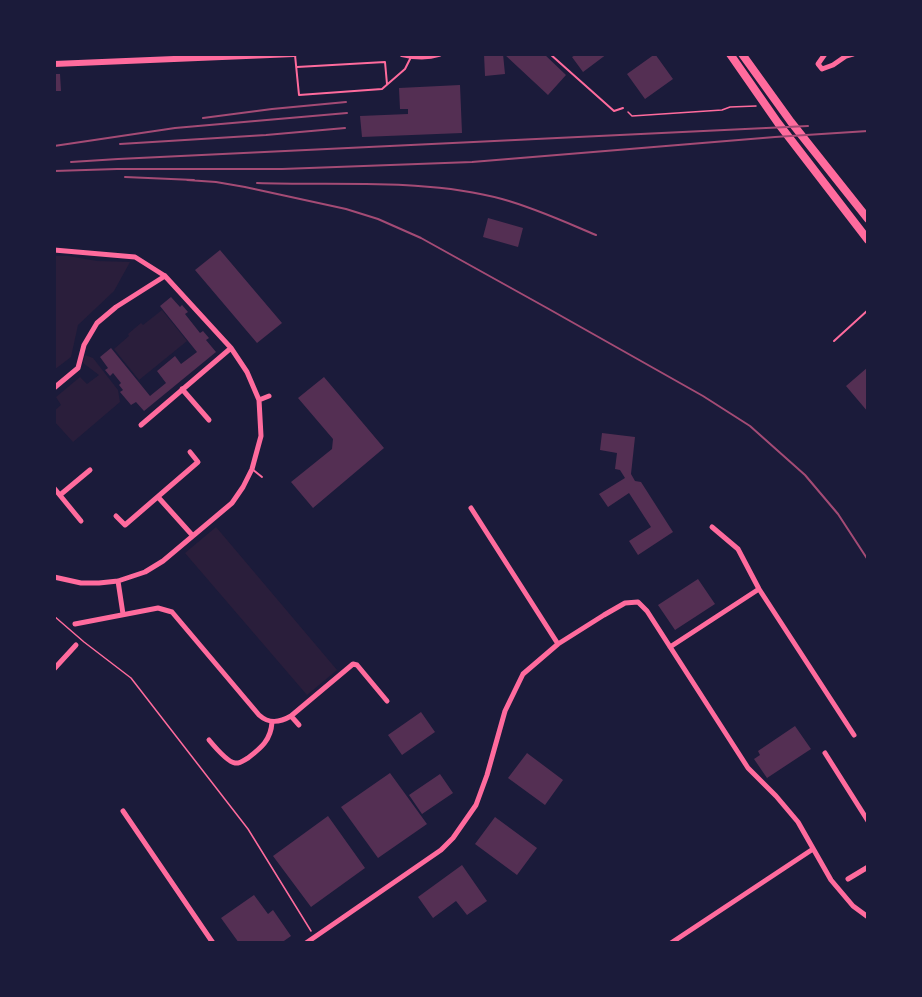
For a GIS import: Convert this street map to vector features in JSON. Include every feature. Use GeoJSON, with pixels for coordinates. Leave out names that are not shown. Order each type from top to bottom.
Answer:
{"type":"FeatureCollection","features":[{"type":"Feature","properties":{"kind":"main road"},"geometry":{"type":"LineString","coordinates":[[730,54],[778,123],[868,240]]}},
{"type":"Feature","properties":{"kind":"main road"},"geometry":{"type":"LineString","coordinates":[[742,54],[790,122],[868,219]]}},
{"type":"Feature","properties":{"kind":"street"},"geometry":{"type":"LineString","coordinates":[[54,64],[295,54]]}},
{"type":"Feature","properties":{"kind":"street"},"geometry":{"type":"LineString","coordinates":[[402,54],[429,57],[439,54]]}},
{"type":"Feature","properties":{"kind":"street"},"geometry":{"type":"LineString","coordinates":[[825,54],[818,64],[822,69],[833,65],[845,55],[853,54]]}},
{"type":"Feature","properties":{"kind":"street"},"geometry":{"type":"LineString","coordinates":[[54,250],[135,258],[165,276],[231,348],[247,372],[259,400],[261,436],[252,469],[232,503],[163,561],[146,572],[118,581],[81,583],[54,577]]}},
{"type":"Feature","properties":{"kind":"street"},"geometry":{"type":"LineString","coordinates":[[54,388],[78,368],[84,345],[97,323],[116,307],[165,276]]}},
{"type":"Feature","properties":{"kind":"street"},"geometry":{"type":"LineString","coordinates":[[141,425],[231,348]]}},
{"type":"Feature","properties":{"kind":"street"},"geometry":{"type":"LineString","coordinates":[[182,389],[209,420]]}},
{"type":"Feature","properties":{"kind":"street"},"geometry":{"type":"LineString","coordinates":[[259,400],[269,396]]}},
{"type":"Feature","properties":{"kind":"street"},"geometry":{"type":"LineString","coordinates":[[116,516],[125,525],[158,497],[198,462],[190,452]]}},
{"type":"Feature","properties":{"kind":"street"},"geometry":{"type":"LineString","coordinates":[[60,495],[90,470]]}},
{"type":"Feature","properties":{"kind":"street"},"geometry":{"type":"LineString","coordinates":[[54,488],[81,521]]}},
{"type":"Feature","properties":{"kind":"street"},"geometry":{"type":"LineString","coordinates":[[158,497],[194,536]]}},
{"type":"Feature","properties":{"kind":"street"},"geometry":{"type":"LineString","coordinates":[[471,508],[558,644]]}},
{"type":"Feature","properties":{"kind":"street"},"geometry":{"type":"LineString","coordinates":[[712,527],[738,549],[759,589],[854,735]]}},
{"type":"Feature","properties":{"kind":"street"},"geometry":{"type":"LineString","coordinates":[[118,581],[123,614]]}},
{"type":"Feature","properties":{"kind":"street"},"geometry":{"type":"LineString","coordinates":[[670,646],[759,589]]}},
{"type":"Feature","properties":{"kind":"street"},"geometry":{"type":"LineString","coordinates":[[306,943],[441,850],[453,838],[473,809],[483,787],[506,711],[523,674],[558,644],[625,603],[638,602],[647,611],[748,768],[798,822],[831,880],[853,906],[868,918]]}},
{"type":"Feature","properties":{"kind":"street"},"geometry":{"type":"LineString","coordinates":[[75,624],[158,608],[172,612],[259,715],[264,720],[272,722],[283,721],[291,716],[353,664],[357,665],[387,701]]}},
{"type":"Feature","properties":{"kind":"street"},"geometry":{"type":"LineString","coordinates":[[54,669],[76,645]]}},
{"type":"Feature","properties":{"kind":"street"},"geometry":{"type":"LineString","coordinates":[[291,716],[299,725]]}},
{"type":"Feature","properties":{"kind":"street"},"geometry":{"type":"LineString","coordinates":[[209,740],[231,762],[237,764],[261,748],[268,739],[272,722]]}},
{"type":"Feature","properties":{"kind":"street"},"geometry":{"type":"LineString","coordinates":[[825,753],[868,821]]}},
{"type":"Feature","properties":{"kind":"street"},"geometry":{"type":"LineString","coordinates":[[123,811],[213,943]]}},
{"type":"Feature","properties":{"kind":"street"},"geometry":{"type":"LineString","coordinates":[[671,943],[813,849]]}},
{"type":"Feature","properties":{"kind":"street"},"geometry":{"type":"LineString","coordinates":[[848,879],[868,867]]}},
{"type":"Feature","properties":{"kind":"lane"},"geometry":{"type":"LineString","coordinates":[[295,54],[299,95],[382,89],[405,69],[412,55]]}},
{"type":"Feature","properties":{"kind":"lane"},"geometry":{"type":"LineString","coordinates":[[550,54],[614,111],[622,108]]}},
{"type":"Feature","properties":{"kind":"lane"},"geometry":{"type":"LineString","coordinates":[[297,68],[385,62],[387,84]]}},
{"type":"Feature","properties":{"kind":"lane"},"geometry":{"type":"LineString","coordinates":[[834,341],[868,310]]}},
{"type":"Feature","properties":{"kind":"lane"},"geometry":{"type":"LineString","coordinates":[[252,469],[262,477]]}},
{"type":"Feature","properties":{"kind":"path"},"geometry":{"type":"LineString","coordinates":[[632,116],[752,106]]}},
{"type":"Feature","properties":{"kind":"path"},"geometry":{"type":"LineString","coordinates":[[54,616],[131,678],[248,829],[314,937]]}},
{"type":"Feature","properties":{"kind":"shaded area"},"geometry":{"type":"Polygon","coordinates":[[[54,256],[130,262],[114,291],[78,325],[71,357],[54,370],[54,256]]]}},
{"type":"Feature","properties":{"kind":"shaded area"},"geometry":{"type":"Polygon","coordinates":[[[162,310],[187,341],[139,380],[114,349],[141,323],[143,325],[162,310]]]}},
{"type":"Feature","properties":{"kind":"shaded area"},"geometry":{"type":"Polygon","coordinates":[[[85,355],[93,358],[118,390],[120,402],[73,442],[54,421],[54,411],[61,405],[56,397],[80,377],[87,384],[99,375],[83,363],[85,355]]]}},
{"type":"Feature","properties":{"kind":"shaded area"},"geometry":{"type":"Polygon","coordinates":[[[216,527],[337,670],[307,695],[185,553],[216,527]]]}},
{"type":"Feature","properties":{"kind":"building"},"geometry":{"type":"Polygon","coordinates":[[[484,54],[503,54],[505,74],[485,76],[484,54]]]}},
{"type":"Feature","properties":{"kind":"building"},"geometry":{"type":"Polygon","coordinates":[[[504,54],[544,54],[566,75],[548,95],[504,54]]]}},
{"type":"Feature","properties":{"kind":"building"},"geometry":{"type":"Polygon","coordinates":[[[577,54],[607,54],[583,72],[572,57],[577,54]]]}},
{"type":"Feature","properties":{"kind":"building"},"geometry":{"type":"Polygon","coordinates":[[[655,54],[673,79],[645,99],[627,74],[655,54]]]}},
{"type":"Feature","properties":{"kind":"building"},"geometry":{"type":"Polygon","coordinates":[[[54,74],[60,74],[61,91],[54,91],[54,74]]]}},
{"type":"Feature","properties":{"kind":"building"},"geometry":{"type":"Polygon","coordinates":[[[460,85],[462,133],[362,137],[360,116],[408,114],[408,109],[400,109],[399,88],[460,85]]]}},
{"type":"Feature","properties":{"kind":"building"},"geometry":{"type":"Polygon","coordinates":[[[488,218],[523,228],[518,247],[483,237],[488,218]]]}},
{"type":"Feature","properties":{"kind":"building"},"geometry":{"type":"Polygon","coordinates":[[[220,250],[282,323],[257,343],[195,270],[220,250]]]}},
{"type":"Feature","properties":{"kind":"building"},"geometry":{"type":"Polygon","coordinates":[[[171,297],[188,312],[185,314],[200,333],[203,331],[209,338],[206,340],[216,352],[144,411],[136,402],[131,405],[120,392],[123,390],[119,385],[121,383],[113,373],[110,376],[105,370],[108,368],[100,357],[111,348],[150,396],[166,383],[157,371],[175,356],[181,364],[197,352],[160,306],[171,297]]]}},
{"type":"Feature","properties":{"kind":"building"},"geometry":{"type":"Polygon","coordinates":[[[868,367],[868,412],[846,386],[868,367]]]}},
{"type":"Feature","properties":{"kind":"building"},"geometry":{"type":"Polygon","coordinates":[[[324,377],[384,448],[313,508],[291,482],[332,449],[333,439],[298,398],[324,377]]]}},
{"type":"Feature","properties":{"kind":"building"},"geometry":{"type":"Polygon","coordinates":[[[602,433],[635,437],[631,474],[635,481],[641,482],[673,532],[638,555],[629,541],[651,527],[629,493],[608,507],[599,494],[625,478],[620,470],[615,469],[617,453],[600,450],[602,433]]]}},
{"type":"Feature","properties":{"kind":"building"},"geometry":{"type":"Polygon","coordinates":[[[698,579],[715,604],[675,630],[658,605],[698,579]]]}},
{"type":"Feature","properties":{"kind":"building"},"geometry":{"type":"Polygon","coordinates":[[[421,712],[435,732],[402,755],[388,735],[421,712]]]}},
{"type":"Feature","properties":{"kind":"building"},"geometry":{"type":"Polygon","coordinates":[[[795,726],[811,749],[767,778],[754,759],[760,755],[758,751],[795,726]]]}},
{"type":"Feature","properties":{"kind":"building"},"geometry":{"type":"Polygon","coordinates":[[[527,753],[563,780],[545,805],[508,778],[527,753]]]}},
{"type":"Feature","properties":{"kind":"building"},"geometry":{"type":"Polygon","coordinates":[[[390,773],[427,824],[378,858],[341,807],[390,773]]]}},
{"type":"Feature","properties":{"kind":"building"},"geometry":{"type":"Polygon","coordinates":[[[440,774],[453,793],[422,814],[409,795],[440,774]]]}},
{"type":"Feature","properties":{"kind":"building"},"geometry":{"type":"Polygon","coordinates":[[[328,816],[365,868],[311,907],[273,856],[328,816]]]}},
{"type":"Feature","properties":{"kind":"building"},"geometry":{"type":"Polygon","coordinates":[[[495,817],[537,848],[517,875],[475,844],[495,817]]]}},
{"type":"Feature","properties":{"kind":"building"},"geometry":{"type":"Polygon","coordinates":[[[462,865],[487,901],[467,915],[456,901],[433,918],[418,897],[462,865]]]}},
{"type":"Feature","properties":{"kind":"building"},"geometry":{"type":"Polygon","coordinates":[[[254,895],[268,914],[273,910],[291,936],[281,943],[239,943],[221,918],[254,895]]]}},
{"type":"Feature","properties":{"kind":"railway"},"geometry":{"type":"LineString","coordinates":[[203,118],[346,102]]}},
{"type":"Feature","properties":{"kind":"railway"},"geometry":{"type":"LineString","coordinates":[[54,146],[175,128],[347,113]]}},
{"type":"Feature","properties":{"kind":"railway"},"geometry":{"type":"LineString","coordinates":[[71,162],[808,126]]}},
{"type":"Feature","properties":{"kind":"railway"},"geometry":{"type":"LineString","coordinates":[[120,144],[345,128]]}},
{"type":"Feature","properties":{"kind":"railway"},"geometry":{"type":"LineString","coordinates":[[54,171],[282,169],[472,162],[868,131]]}},
{"type":"Feature","properties":{"kind":"railway"},"geometry":{"type":"LineString","coordinates":[[125,177],[194,180]]}},
{"type":"Feature","properties":{"kind":"railway"},"geometry":{"type":"LineString","coordinates":[[187,180],[245,187],[346,209],[378,219],[421,238],[547,308],[703,396],[750,426],[805,475],[838,514],[868,560]]}},
{"type":"Feature","properties":{"kind":"railway"},"geometry":{"type":"LineString","coordinates":[[257,183],[381,184],[473,192],[526,207],[596,235]]}}]}
